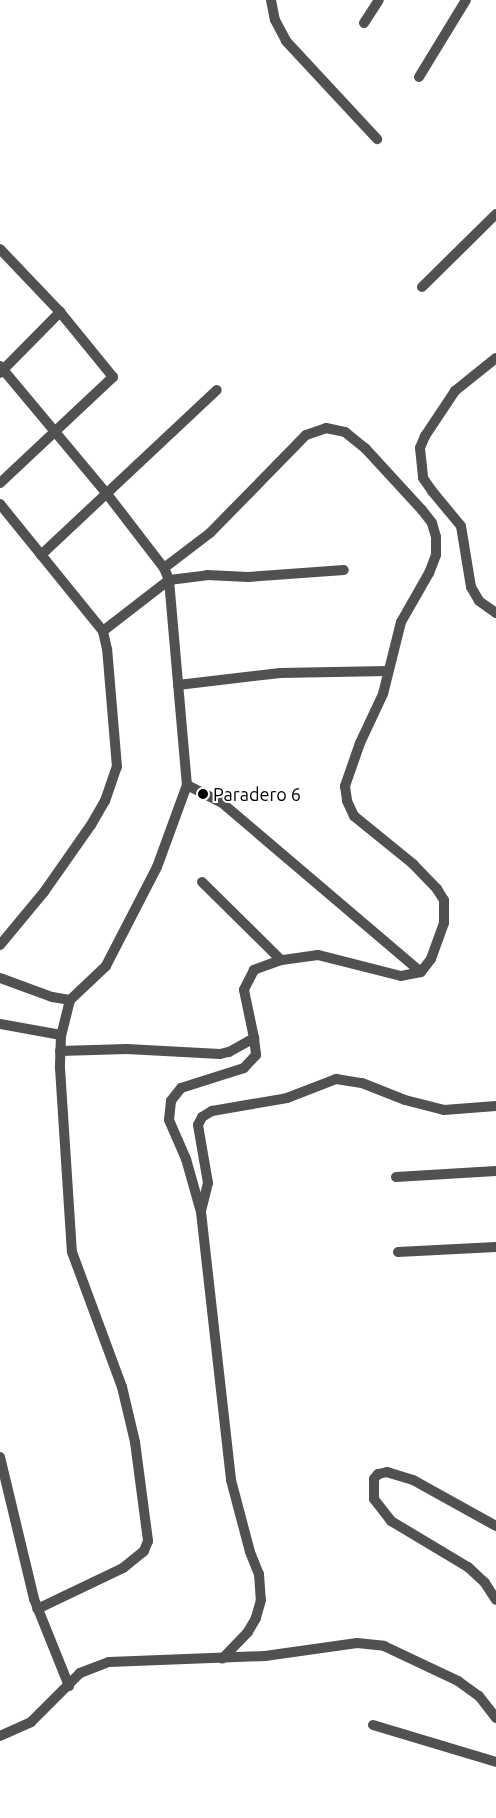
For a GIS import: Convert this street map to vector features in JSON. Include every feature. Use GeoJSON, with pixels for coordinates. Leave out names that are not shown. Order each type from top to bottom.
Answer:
{"type":"FeatureCollection","features":[{"type":"Feature","properties":{"kind":"street"},"geometry":{"type":"LineString","coordinates":[[272,0],[275,20],[286,41],[377,140]]}},
{"type":"Feature","properties":{"kind":"street"},"geometry":{"type":"LineString","coordinates":[[364,23],[379,0]]}},
{"type":"Feature","properties":{"kind":"street"},"geometry":{"type":"LineString","coordinates":[[420,77],[466,0]]}},
{"type":"Feature","properties":{"kind":"street"},"geometry":{"type":"LineString","coordinates":[[422,287],[496,214]]}},
{"type":"Feature","properties":{"kind":"street"},"geometry":{"type":"LineString","coordinates":[[0,249],[60,312],[113,377],[0,483]]}},
{"type":"Feature","properties":{"kind":"street"},"geometry":{"type":"LineString","coordinates":[[37,1609],[122,1568],[144,1551],[148,1541],[135,1442],[122,1387],[72,1252],[60,1051],[61,1035],[70,1000],[106,966],[157,867],[187,785],[169,580],[164,568],[107,494],[1,370],[60,312]]}},
{"type":"Feature","properties":{"kind":"street"},"geometry":{"type":"LineString","coordinates":[[496,358],[455,391],[425,436],[420,448],[424,478],[432,492],[461,526],[471,587],[479,601],[496,613]]}},
{"type":"Feature","properties":{"kind":"street"},"geometry":{"type":"LineString","coordinates":[[41,555],[217,390]]}},
{"type":"Feature","properties":{"kind":"street"},"geometry":{"type":"LineString","coordinates":[[164,568],[210,533],[306,435],[326,428],[345,432],[365,448],[422,510],[432,523],[436,537],[436,556],[429,573],[401,622],[383,694],[360,742],[345,786],[347,801],[354,816],[413,864],[437,888],[444,900],[445,912],[442,932],[431,959],[421,972],[401,976],[318,955],[281,960],[254,970],[244,990],[256,1055],[244,1068],[181,1088],[171,1101],[169,1120],[188,1165],[201,1212],[231,1480],[250,1552],[259,1574],[261,1600],[256,1618],[248,1632],[222,1659]]}},
{"type":"Feature","properties":{"kind":"street"},"geometry":{"type":"LineString","coordinates":[[0,504],[103,631],[107,649],[117,767],[105,801],[91,825],[44,892],[0,945]]}},
{"type":"Feature","properties":{"kind":"street"},"geometry":{"type":"LineString","coordinates":[[103,631],[169,580],[207,575],[248,577],[344,570]]}},
{"type":"Feature","properties":{"kind":"street"},"geometry":{"type":"LineString","coordinates":[[178,685],[280,673],[388,671]]}},
{"type":"Feature","properties":{"kind":"street"},"geometry":{"type":"LineString","coordinates":[[187,785],[221,802],[421,972]]}},
{"type":"Feature","properties":{"kind":"street"},"geometry":{"type":"LineString","coordinates":[[202,882],[281,960]]}},
{"type":"Feature","properties":{"kind":"street"},"geometry":{"type":"LineString","coordinates":[[0,978],[52,997],[70,1000]]}},
{"type":"Feature","properties":{"kind":"street"},"geometry":{"type":"LineString","coordinates":[[0,1024],[61,1035]]}},
{"type":"Feature","properties":{"kind":"street"},"geometry":{"type":"LineString","coordinates":[[60,1051],[127,1049],[220,1054],[229,1052],[254,1038]]}},
{"type":"Feature","properties":{"kind":"street"},"geometry":{"type":"LineString","coordinates":[[201,1212],[208,1183],[198,1125],[202,1117],[212,1111],[287,1098],[336,1079],[362,1083],[406,1100],[444,1110],[496,1106]]}},
{"type":"Feature","properties":{"kind":"street"},"geometry":{"type":"LineString","coordinates":[[396,1177],[496,1171]]}},
{"type":"Feature","properties":{"kind":"street"},"geometry":{"type":"LineString","coordinates":[[398,1252],[496,1247]]}},
{"type":"Feature","properties":{"kind":"street"},"geometry":{"type":"LineString","coordinates":[[0,1457],[37,1609],[68,1686]]}},
{"type":"Feature","properties":{"kind":"street"},"geometry":{"type":"LineString","coordinates":[[496,1526],[413,1480],[386,1472],[378,1474],[374,1479],[374,1498],[391,1521],[468,1567],[485,1583],[496,1600]]}},
{"type":"Feature","properties":{"kind":"street"},"geometry":{"type":"LineString","coordinates":[[0,1736],[31,1722],[80,1673],[109,1662],[265,1656],[357,1643],[384,1646],[469,1688],[483,1700],[496,1718]]}},
{"type":"Feature","properties":{"kind":"street"},"geometry":{"type":"LineString","coordinates":[[373,1725],[496,1762]]}},
{"type":"Feature","properties":{"kind":"place","name":"Paradero 6"},"geometry":{"type":"Point","coordinates":[203,794]}}]}
